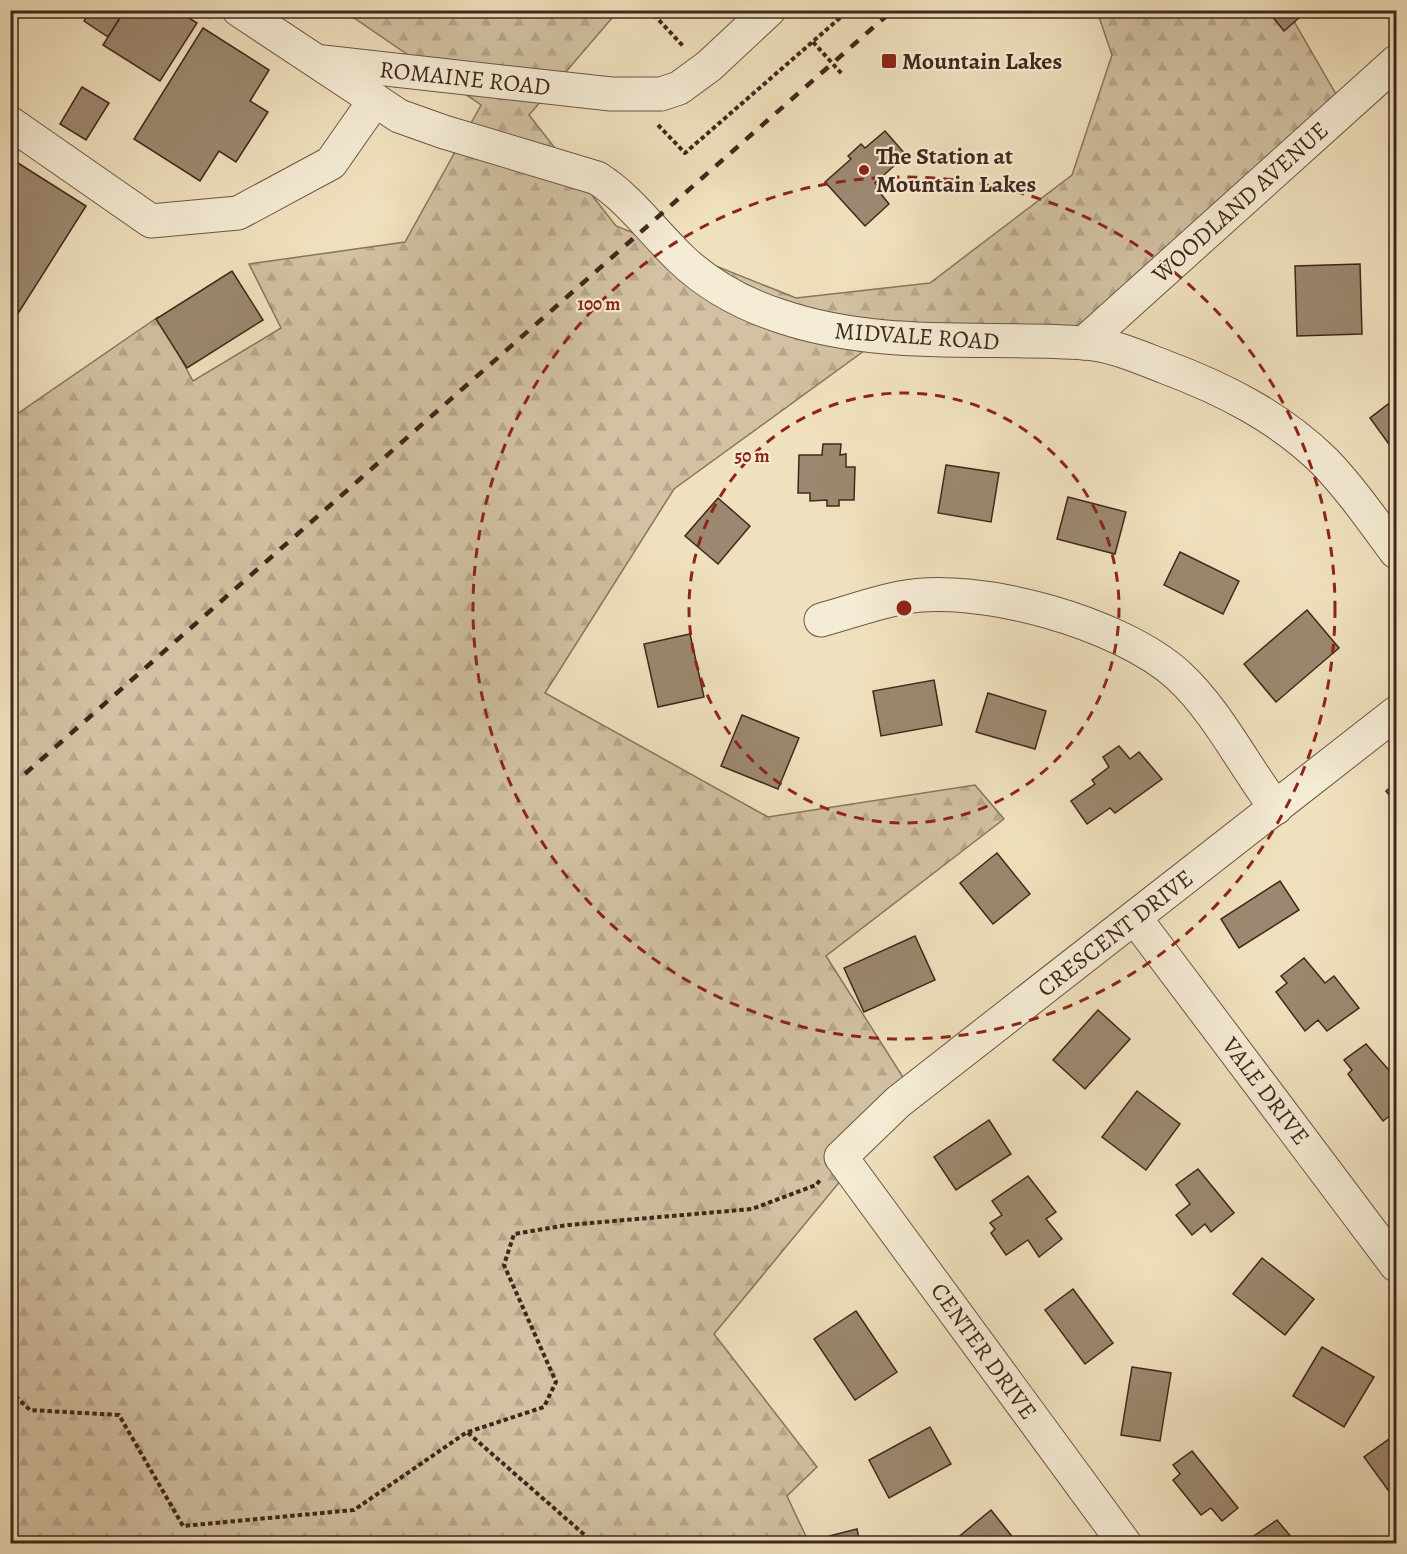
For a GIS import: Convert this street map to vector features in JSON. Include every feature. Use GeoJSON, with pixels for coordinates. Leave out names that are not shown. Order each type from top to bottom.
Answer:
{"type":"FeatureCollection","features":[{"type":"Feature","properties":{"kind":"street","name":"MIDVALE ROAD"},"geometry":{"type":"LineString","coordinates":[[239,10],[399,116],[444,132],[597,178],[617,191],[680,258],[705,280],[739,300],[779,316],[824,330],[873,338],[1084,343],[1118,349],[1210,383],[1262,412],[1323,461],[1350,490],[1396,552]]}},
{"type":"Feature","properties":{"kind":"street","name":"ROMAINE ROAD"},"geometry":{"type":"LineString","coordinates":[[320,62],[611,94],[661,94],[679,88],[709,66],[769,10]]}},
{"type":"Feature","properties":{"kind":"street","name":"WOODLAND AVENUE"},"geometry":{"type":"LineString","coordinates":[[1084,343],[1396,62]]}},
{"type":"Feature","properties":{"kind":"street","name":"ROMAINE ROAD"},"geometry":{"type":"LineString","coordinates":[[10,123],[151,221],[238,213],[331,163],[375,100]]}},
{"type":"Feature","properties":{"kind":"street"},"geometry":{"type":"LineString","coordinates":[[821,620],[902,597],[943,596],[1000,600],[1057,613],[1118,637],[1154,657],[1179,676],[1205,705],[1276,808]]}},
{"type":"Feature","properties":{"kind":"street","name":"CRESCENT DRIVE"},"geometry":{"type":"LineString","coordinates":[[842,1158],[898,1102],[1396,713]]}},
{"type":"Feature","properties":{"kind":"street","name":"VALE DRIVE"},"geometry":{"type":"LineString","coordinates":[[1135,918],[1396,1265]]}},
{"type":"Feature","properties":{"kind":"street","name":"CENTER DRIVE"},"geometry":{"type":"LineString","coordinates":[[842,1158],[1125,1544]]}},
{"type":"Feature","properties":{"kind":"path"},"geometry":{"type":"LineString","coordinates":[[664,10],[656,17],[688,51]]}},
{"type":"Feature","properties":{"kind":"path"},"geometry":{"type":"LineString","coordinates":[[664,130],[685,153],[849,10]]}},
{"type":"Feature","properties":{"kind":"path"},"geometry":{"type":"LineString","coordinates":[[813,42],[843,74]]}},
{"type":"Feature","properties":{"kind":"path"},"geometry":{"type":"LineString","coordinates":[[10,1391],[30,1410],[119,1415],[183,1526],[354,1510],[467,1432],[544,1407],[556,1382],[504,1265],[514,1234],[568,1225],[753,1209],[781,1196],[816,1185],[842,1158]]}},
{"type":"Feature","properties":{"kind":"path"},"geometry":{"type":"LineString","coordinates":[[467,1432],[595,1544]]}},
{"type":"Feature","properties":{"kind":"green space"},"geometry":{"type":"Polygon","coordinates":[[[501,10],[530,14],[532,10],[618,11],[529,115],[616,226],[796,298],[930,283],[1072,175],[1112,55],[1097,11],[1288,11],[1348,115],[1097,341],[875,343],[674,489],[545,693],[768,817],[975,785],[1004,819],[826,956],[913,1093],[714,1334],[817,1467],[787,1496],[809,1543],[11,1543],[10,419],[158,317],[193,381],[281,328],[249,264],[405,242],[481,105],[344,11],[501,10]]]}},
{"type":"Feature","properties":{"kind":"building"},"geometry":{"type":"Polygon","coordinates":[[[91,10],[125,10],[108,37],[84,21],[91,10]]]}},
{"type":"Feature","properties":{"kind":"building"},"geometry":{"type":"Polygon","coordinates":[[[125,10],[177,10],[197,23],[160,81],[103,45],[125,10]]]}},
{"type":"Feature","properties":{"kind":"building"},"geometry":{"type":"Polygon","coordinates":[[[1267,10],[1308,10],[1284,31],[1267,10]]]}},
{"type":"Feature","properties":{"kind":"building"},"geometry":{"type":"Polygon","coordinates":[[[203,28],[269,70],[250,101],[268,112],[236,162],[219,151],[200,181],[134,139],[203,28]]]}},
{"type":"Feature","properties":{"kind":"building"},"geometry":{"type":"Polygon","coordinates":[[[82,87],[109,103],[86,140],[60,124],[82,87]]]}},
{"type":"Feature","properties":{"kind":"building","name":"The Station at Mountain Lakes"},"geometry":{"type":"Polygon","coordinates":[[[885,131],[906,155],[875,183],[889,204],[865,226],[825,182],[851,159],[848,156],[861,144],[865,148],[885,131]]]}},
{"type":"Feature","properties":{"kind":"building"},"geometry":{"type":"Polygon","coordinates":[[[10,158],[86,206],[12,323],[10,322],[10,158]]]}},
{"type":"Feature","properties":{"kind":"building"},"geometry":{"type":"Polygon","coordinates":[[[1360,264],[1362,334],[1297,336],[1295,266],[1360,264]]]}},
{"type":"Feature","properties":{"kind":"building"},"geometry":{"type":"Polygon","coordinates":[[[232,271],[263,320],[187,368],[156,319],[232,271]]]}},
{"type":"Feature","properties":{"kind":"building"},"geometry":{"type":"Polygon","coordinates":[[[1396,398],[1396,454],[1370,418],[1396,398]]]}},
{"type":"Feature","properties":{"kind":"building"},"geometry":{"type":"Polygon","coordinates":[[[823,444],[841,444],[840,455],[846,454],[846,467],[855,467],[854,500],[839,500],[839,506],[827,506],[827,500],[810,501],[810,493],[798,493],[799,455],[822,455],[823,444]]]}},
{"type":"Feature","properties":{"kind":"building"},"geometry":{"type":"Polygon","coordinates":[[[946,465],[999,473],[991,522],[938,513],[946,465]]]}},
{"type":"Feature","properties":{"kind":"building"},"geometry":{"type":"Polygon","coordinates":[[[1068,497],[1126,512],[1115,554],[1057,539],[1068,497]]]}},
{"type":"Feature","properties":{"kind":"building"},"geometry":{"type":"Polygon","coordinates":[[[718,498],[750,526],[718,564],[685,536],[718,498]]]}},
{"type":"Feature","properties":{"kind":"building"},"geometry":{"type":"Polygon","coordinates":[[[1180,552],[1239,581],[1223,614],[1164,585],[1180,552]]]}},
{"type":"Feature","properties":{"kind":"building"},"geometry":{"type":"Polygon","coordinates":[[[1307,610],[1339,648],[1276,702],[1244,664],[1307,610]]]}},
{"type":"Feature","properties":{"kind":"building"},"geometry":{"type":"Polygon","coordinates":[[[690,634],[704,697],[658,707],[644,644],[690,634]]]}},
{"type":"Feature","properties":{"kind":"building"},"geometry":{"type":"Polygon","coordinates":[[[934,680],[942,725],[881,736],[873,691],[934,680]]]}},
{"type":"Feature","properties":{"kind":"building"},"geometry":{"type":"Polygon","coordinates":[[[988,693],[1046,711],[1035,749],[976,732],[988,693]]]}},
{"type":"Feature","properties":{"kind":"building"},"geometry":{"type":"Polygon","coordinates":[[[742,715],[799,738],[778,789],[721,766],[742,715]]]}},
{"type":"Feature","properties":{"kind":"building"},"geometry":{"type":"Polygon","coordinates":[[[1119,746],[1130,759],[1139,752],[1162,779],[1115,813],[1110,808],[1087,824],[1071,801],[1095,784],[1092,780],[1109,767],[1103,757],[1119,746]]]}},
{"type":"Feature","properties":{"kind":"building"},"geometry":{"type":"Polygon","coordinates":[[[1396,782],[1396,804],[1386,791],[1396,782]]]}},
{"type":"Feature","properties":{"kind":"building"},"geometry":{"type":"Polygon","coordinates":[[[997,853],[1030,894],[993,924],[960,883],[997,853]]]}},
{"type":"Feature","properties":{"kind":"building"},"geometry":{"type":"Polygon","coordinates":[[[1280,881],[1299,910],[1239,948],[1221,919],[1280,881]]]}},
{"type":"Feature","properties":{"kind":"building"},"geometry":{"type":"Polygon","coordinates":[[[915,936],[935,980],[864,1012],[844,968],[915,936]]]}},
{"type":"Feature","properties":{"kind":"building"},"geometry":{"type":"Polygon","coordinates":[[[1304,958],[1325,983],[1334,976],[1359,1008],[1327,1031],[1318,1020],[1305,1031],[1276,992],[1287,983],[1281,976],[1304,958]]]}},
{"type":"Feature","properties":{"kind":"building"},"geometry":{"type":"Polygon","coordinates":[[[1098,1010],[1130,1039],[1085,1089],[1053,1060],[1098,1010]]]}},
{"type":"Feature","properties":{"kind":"building"},"geometry":{"type":"Polygon","coordinates":[[[1366,1044],[1396,1076],[1396,1111],[1383,1121],[1348,1074],[1352,1070],[1344,1060],[1366,1044]]]}},
{"type":"Feature","properties":{"kind":"building"},"geometry":{"type":"Polygon","coordinates":[[[1137,1091],[1180,1124],[1146,1170],[1102,1137],[1137,1091]]]}},
{"type":"Feature","properties":{"kind":"building"},"geometry":{"type":"Polygon","coordinates":[[[989,1120],[1011,1154],[956,1190],[934,1157],[989,1120]]]}},
{"type":"Feature","properties":{"kind":"building"},"geometry":{"type":"Polygon","coordinates":[[[1198,1169],[1234,1213],[1211,1232],[1205,1224],[1192,1235],[1176,1215],[1190,1204],[1176,1185],[1198,1169]]]}},
{"type":"Feature","properties":{"kind":"building"},"geometry":{"type":"Polygon","coordinates":[[[1028,1176],[1056,1212],[1046,1219],[1062,1239],[1039,1257],[1028,1240],[1006,1255],[991,1233],[995,1229],[990,1223],[1002,1215],[992,1201],[1028,1176]]]}},
{"type":"Feature","properties":{"kind":"building"},"geometry":{"type":"Polygon","coordinates":[[[1262,1258],[1314,1299],[1285,1335],[1233,1294],[1262,1258]]]}},
{"type":"Feature","properties":{"kind":"building"},"geometry":{"type":"Polygon","coordinates":[[[1073,1289],[1113,1343],[1085,1364],[1045,1310],[1073,1289]]]}},
{"type":"Feature","properties":{"kind":"building"},"geometry":{"type":"Polygon","coordinates":[[[856,1311],[897,1372],[855,1400],[814,1339],[856,1311]]]}},
{"type":"Feature","properties":{"kind":"building"},"geometry":{"type":"Polygon","coordinates":[[[1322,1347],[1374,1377],[1344,1427],[1293,1396],[1322,1347]]]}},
{"type":"Feature","properties":{"kind":"building"},"geometry":{"type":"Polygon","coordinates":[[[1132,1367],[1171,1373],[1160,1441],[1121,1435],[1132,1367]]]}},
{"type":"Feature","properties":{"kind":"building"},"geometry":{"type":"Polygon","coordinates":[[[930,1427],[951,1464],[889,1498],[869,1460],[930,1427]]]}},
{"type":"Feature","properties":{"kind":"building"},"geometry":{"type":"Polygon","coordinates":[[[1396,1434],[1396,1501],[1364,1457],[1396,1434]]]}},
{"type":"Feature","properties":{"kind":"building"},"geometry":{"type":"Polygon","coordinates":[[[1192,1451],[1238,1508],[1222,1521],[1211,1508],[1201,1515],[1173,1480],[1180,1474],[1173,1465],[1192,1451]]]}},
{"type":"Feature","properties":{"kind":"building"},"geometry":{"type":"Polygon","coordinates":[[[991,1510],[1018,1544],[950,1544],[991,1510]]]}},
{"type":"Feature","properties":{"kind":"building"},"geometry":{"type":"Polygon","coordinates":[[[1277,1520],[1297,1544],[1247,1544],[1245,1542],[1277,1520]]]}},
{"type":"Feature","properties":{"kind":"building"},"geometry":{"type":"Polygon","coordinates":[[[857,1529],[860,1544],[831,1544],[829,1536],[857,1529]]]}},
{"type":"Feature","properties":{"kind":"railway"},"geometry":{"type":"LineString","coordinates":[[10,787],[893,10]]}},
{"type":"Feature","properties":{"kind":"place","name":"Mountain Lakes"},"geometry":{"type":"Point","coordinates":[889,61]}},
{"type":"Feature","properties":{"kind":"place","name":"The Station at Mountain Lakes"},"geometry":{"type":"Point","coordinates":[864,170]}}]}
